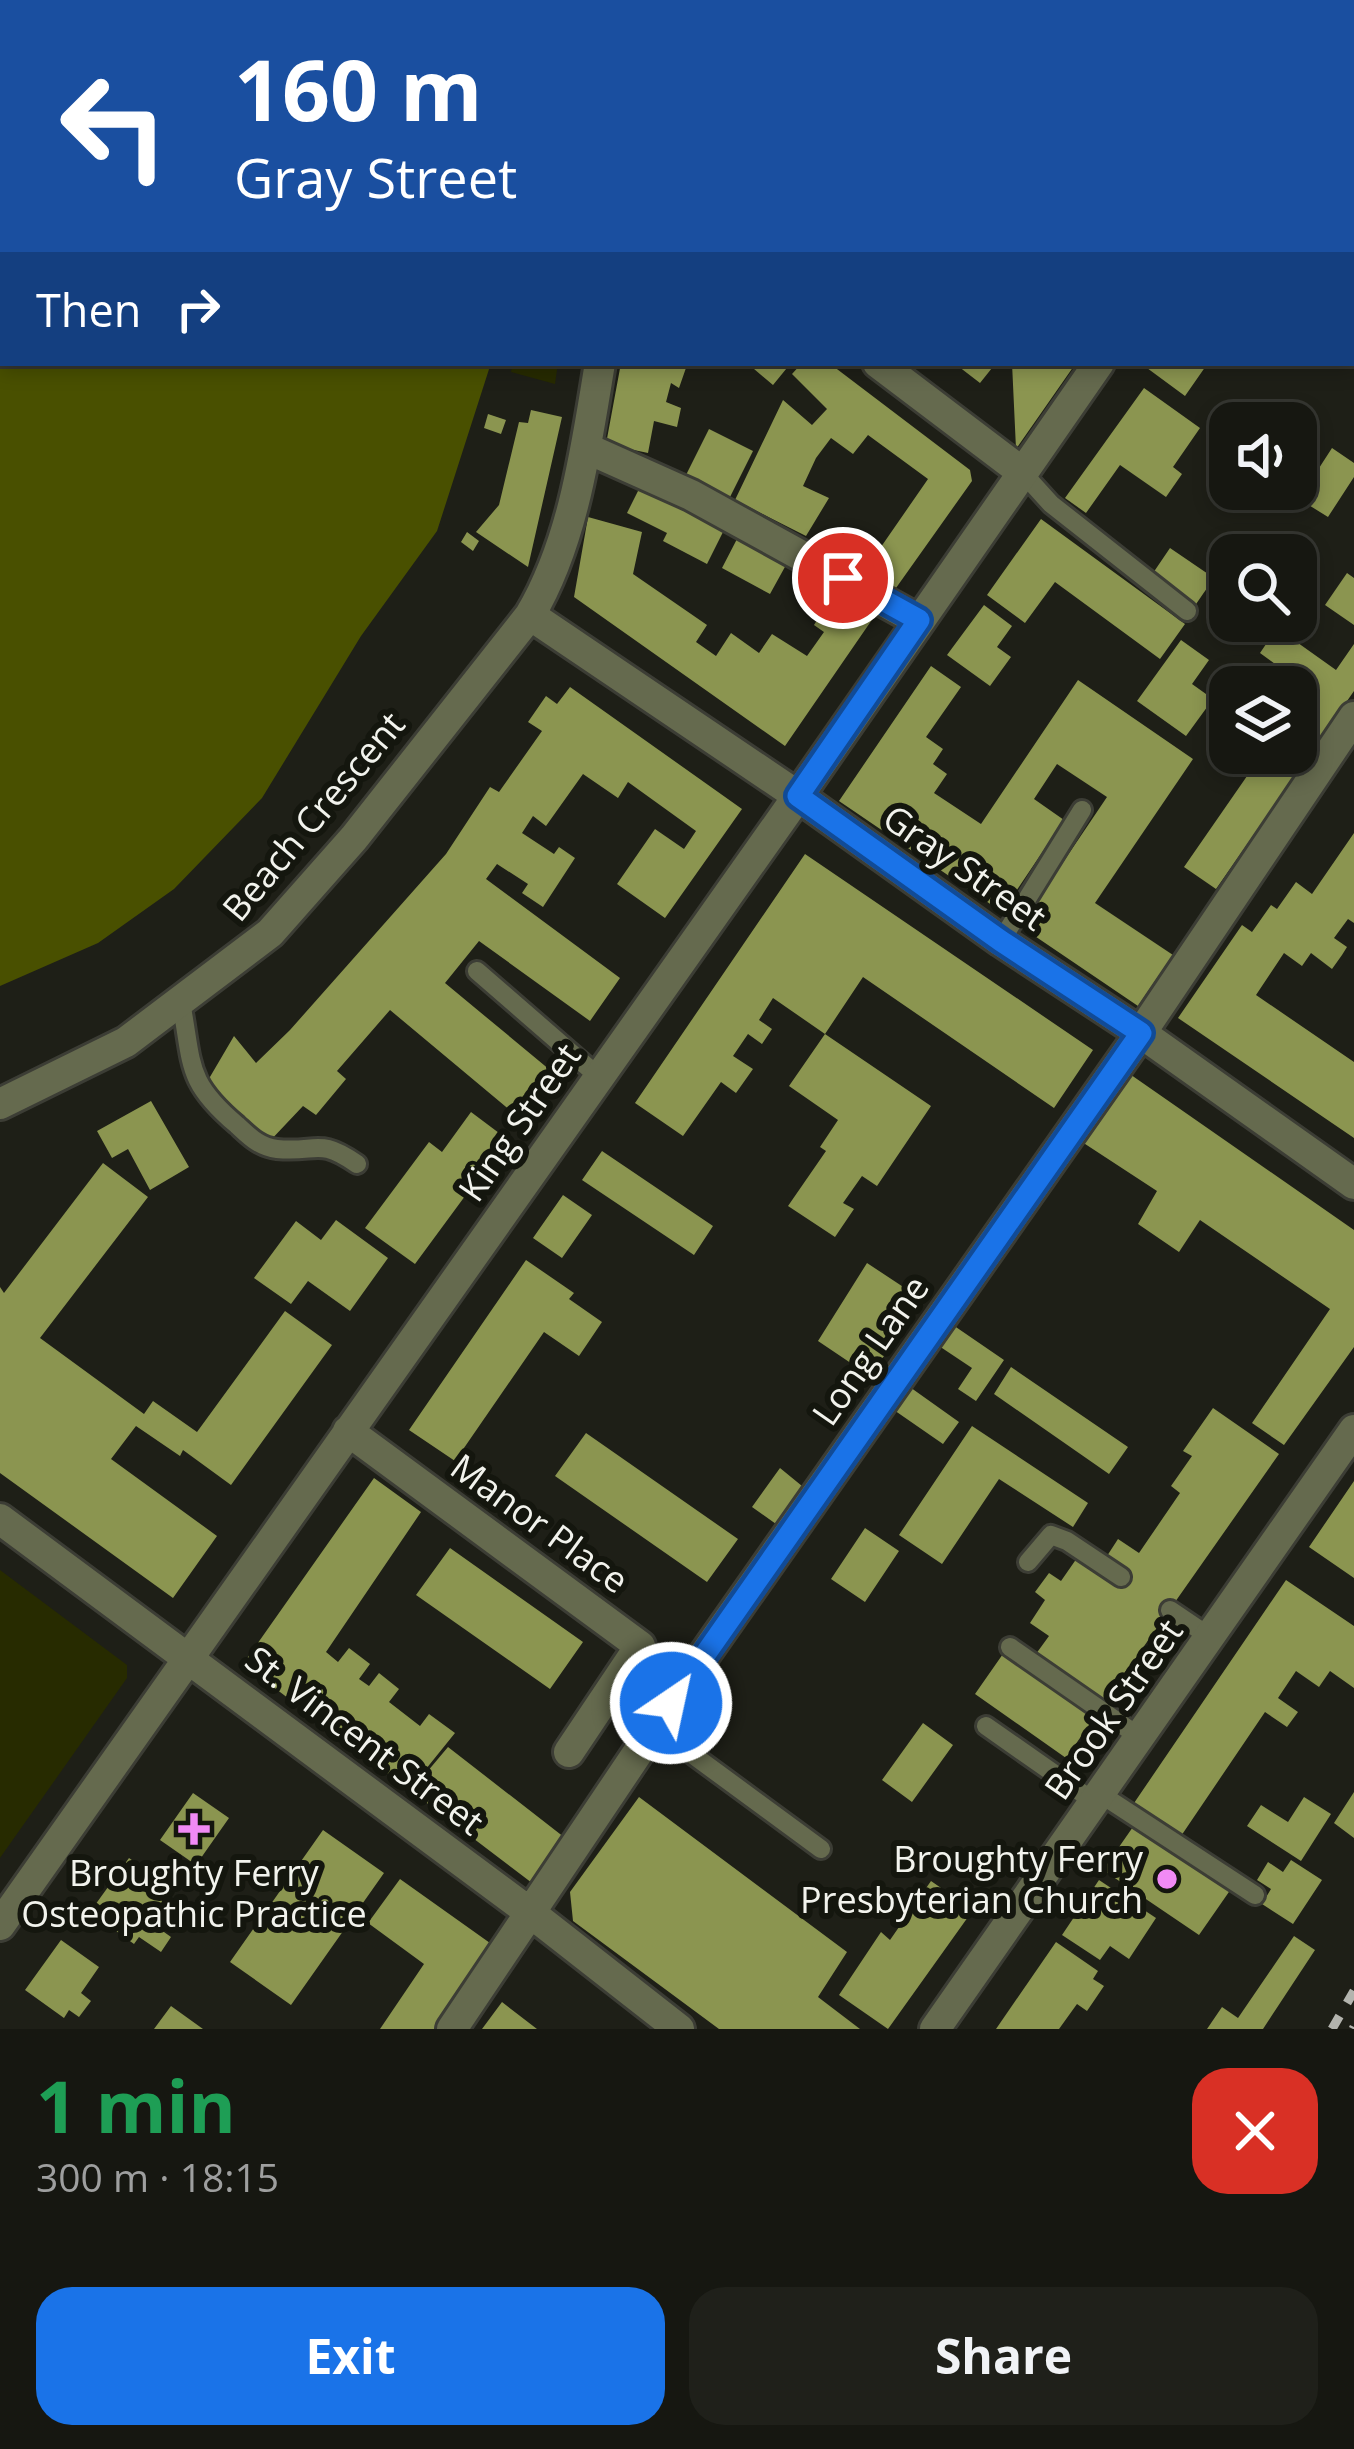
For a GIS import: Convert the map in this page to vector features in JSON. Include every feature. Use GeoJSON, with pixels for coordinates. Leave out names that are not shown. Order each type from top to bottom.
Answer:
{"type":"FeatureCollection","features":[{"type":"Feature","properties":{"kind":"street","name":"Beach Crescent"},"geometry":{"type":"LineString","coordinates":[[0,1104],[126,1042],[182,1001],[270,933],[354,838],[530,615],[552,578],[586,448],[600,366]]}},
{"type":"Feature","properties":{"kind":"street"},"geometry":{"type":"LineString","coordinates":[[882,366],[1022,472]]}},
{"type":"Feature","properties":{"kind":"street","name":"King Street"},"geometry":{"type":"LineString","coordinates":[[0,1925],[1097,366]]}},
{"type":"Feature","properties":{"kind":"street"},"geometry":{"type":"LineString","coordinates":[[586,448],[691,495],[919,620]]}},
{"type":"Feature","properties":{"kind":"street","name":"Gray Street"},"geometry":{"type":"LineString","coordinates":[[530,615],[1354,1184]]}},
{"type":"Feature","properties":{"kind":"street","name":"Long Lane"},"geometry":{"type":"LineString","coordinates":[[452,2029],[655,1727],[1141,1033],[1353,721]]}},
{"type":"Feature","properties":{"kind":"street","name":"Brook Street"},"geometry":{"type":"LineString","coordinates":[[934,2029],[1354,1430]]}},
{"type":"Feature","properties":{"kind":"street","name":"Manor Place"},"geometry":{"type":"LineString","coordinates":[[348,1431],[640,1646],[569,1752]]}},
{"type":"Feature","properties":{"kind":"street","name":"St. Vincent Street"},"geometry":{"type":"LineString","coordinates":[[0,1519],[532,1914],[679,2029]]}},
{"type":"Feature","properties":{"kind":"lane"},"geometry":{"type":"LineString","coordinates":[[1022,472],[1051,504],[1186,611]]}},
{"type":"Feature","properties":{"kind":"lane"},"geometry":{"type":"LineString","coordinates":[[1001,941],[1082,810]]}},
{"type":"Feature","properties":{"kind":"lane"},"geometry":{"type":"LineString","coordinates":[[477,971],[598,1078]]}},
{"type":"Feature","properties":{"kind":"lane"},"geometry":{"type":"LineString","coordinates":[[182,1001],[196,1081],[205,1098],[260,1145],[332,1147],[356,1164]]}},
{"type":"Feature","properties":{"kind":"lane"},"geometry":{"type":"LineString","coordinates":[[1028,1562],[1051,1535],[1121,1577]]}},
{"type":"Feature","properties":{"kind":"lane"},"geometry":{"type":"LineString","coordinates":[[1170,1610],[1210,1637]]}},
{"type":"Feature","properties":{"kind":"lane"},"geometry":{"type":"LineString","coordinates":[[1010,1647],[1141,1738]]}},
{"type":"Feature","properties":{"kind":"lane"},"geometry":{"type":"LineString","coordinates":[[986,1726],[1255,1895]]}},
{"type":"Feature","properties":{"kind":"lane"},"geometry":{"type":"LineString","coordinates":[[655,1727],[821,1849]]}},
{"type":"Feature","properties":{"kind":"shaded area"},"geometry":{"type":"Polygon","coordinates":[[[0,366],[490,366],[437,531],[361,636],[262,798],[174,889],[98,943],[0,986],[0,366]]]}},
{"type":"Feature","properties":{"kind":"shaded area"},"geometry":{"type":"Polygon","coordinates":[[[512,366],[558,366],[555,384],[511,372],[512,366]]]}},
{"type":"Feature","properties":{"kind":"shaded area"},"geometry":{"type":"Polygon","coordinates":[[[0,1570],[127,1665],[127,1678],[0,1858],[0,1570]]]}},
{"type":"Feature","properties":{"kind":"building"},"geometry":{"type":"Polygon","coordinates":[[[620,366],[687,366],[679,388],[671,383],[666,402],[681,408],[677,427],[654,421],[648,453],[606,444],[620,366]]]}},
{"type":"Feature","properties":{"kind":"building"},"geometry":{"type":"Polygon","coordinates":[[[751,366],[789,366],[773,385],[751,366]]]}},
{"type":"Feature","properties":{"kind":"building"},"geometry":{"type":"Polygon","coordinates":[[[799,366],[833,366],[970,470],[972,481],[896,588],[865,570],[928,479],[868,435],[853,454],[831,438],[816,458],[803,486],[829,498],[806,536],[735,500],[783,400],[812,425],[827,409],[792,374],[799,366]]]}},
{"type":"Feature","properties":{"kind":"building"},"geometry":{"type":"Polygon","coordinates":[[[958,366],[994,366],[980,383],[958,366]]]}},
{"type":"Feature","properties":{"kind":"building"},"geometry":{"type":"Polygon","coordinates":[[[1012,366],[1074,366],[1016,449],[1012,366]]]}},
{"type":"Feature","properties":{"kind":"building"},"geometry":{"type":"Polygon","coordinates":[[[1148,366],[1206,366],[1185,396],[1148,366]]]}},
{"type":"Feature","properties":{"kind":"building"},"geometry":{"type":"Polygon","coordinates":[[[1144,388],[1200,428],[1173,467],[1182,474],[1166,497],[1120,465],[1086,513],[1065,498],[1144,388]]]}},
{"type":"Feature","properties":{"kind":"building"},"geometry":{"type":"Polygon","coordinates":[[[531,410],[562,417],[528,567],[476,532],[499,505],[519,422],[528,423],[531,410]]]}},
{"type":"Feature","properties":{"kind":"building"},"geometry":{"type":"Polygon","coordinates":[[[488,414],[506,420],[501,434],[484,428],[488,414]]]}},
{"type":"Feature","properties":{"kind":"building"},"geometry":{"type":"Polygon","coordinates":[[[709,429],[753,451],[730,497],[686,475],[709,429]]]}},
{"type":"Feature","properties":{"kind":"building"},"geometry":{"type":"Polygon","coordinates":[[[1332,448],[1354,463],[1354,477],[1328,517],[1317,510],[1317,471],[1332,448]]]}},
{"type":"Feature","properties":{"kind":"building"},"geometry":{"type":"Polygon","coordinates":[[[640,487],[724,530],[707,564],[663,541],[667,533],[627,513],[640,487]]]}},
{"type":"Feature","properties":{"kind":"building"},"geometry":{"type":"Polygon","coordinates":[[[588,517],[642,532],[633,574],[707,625],[696,642],[716,656],[731,633],[759,653],[772,634],[807,656],[824,632],[814,625],[822,612],[801,602],[814,578],[878,611],[785,746],[574,597],[588,517]]]}},
{"type":"Feature","properties":{"kind":"building"},"geometry":{"type":"Polygon","coordinates":[[[1041,519],[1185,624],[1160,659],[1055,582],[1025,623],[987,595],[1041,519]]]}},
{"type":"Feature","properties":{"kind":"building"},"geometry":{"type":"Polygon","coordinates":[[[467,532],[479,541],[473,551],[461,542],[467,532]]]}},
{"type":"Feature","properties":{"kind":"building"},"geometry":{"type":"Polygon","coordinates":[[[737,539],[786,565],[770,594],[722,568],[737,539]]]}},
{"type":"Feature","properties":{"kind":"building"},"geometry":{"type":"Polygon","coordinates":[[[1170,548],[1209,575],[1209,585],[1194,607],[1151,576],[1170,548]]]}},
{"type":"Feature","properties":{"kind":"building"},"geometry":{"type":"Polygon","coordinates":[[[1347,573],[1354,578],[1354,625],[1325,605],[1347,573]]]}},
{"type":"Feature","properties":{"kind":"building"},"geometry":{"type":"Polygon","coordinates":[[[984,605],[1012,626],[997,647],[1011,657],[990,686],[947,655],[984,605]]]}},
{"type":"Feature","properties":{"kind":"building"},"geometry":{"type":"Polygon","coordinates":[[[1181,640],[1209,660],[1192,684],[1209,696],[1209,704],[1186,736],[1137,701],[1181,640]]]}},
{"type":"Feature","properties":{"kind":"building"},"geometry":{"type":"Polygon","coordinates":[[[1267,642],[1297,642],[1336,670],[1354,644],[1354,691],[1317,744],[1317,666],[1278,666],[1260,653],[1267,642]]]}},
{"type":"Feature","properties":{"kind":"building"},"geometry":{"type":"Polygon","coordinates":[[[931,666],[961,687],[926,737],[943,749],[933,764],[947,774],[934,793],[981,824],[1078,680],[1193,759],[1095,903],[1173,955],[1138,1006],[1020,926],[1107,797],[1057,764],[1034,799],[1064,820],[1002,912],[839,801],[931,666]]]}},
{"type":"Feature","properties":{"kind":"building"},"geometry":{"type":"Polygon","coordinates":[[[570,687],[742,809],[665,918],[617,884],[655,829],[684,849],[696,831],[628,782],[618,798],[583,774],[546,826],[533,816],[522,833],[554,854],[559,847],[575,858],[543,907],[522,893],[528,884],[497,864],[486,879],[620,978],[590,1021],[479,941],[445,983],[556,1075],[523,1121],[390,1010],[337,1071],[346,1079],[316,1115],[303,1106],[268,1143],[207,1082],[234,1036],[256,1063],[290,1030],[446,854],[490,787],[499,792],[542,731],[528,722],[546,696],[557,704],[570,687]]]}},
{"type":"Feature","properties":{"kind":"building"},"geometry":{"type":"Polygon","coordinates":[[[1248,774],[1296,774],[1216,889],[1184,867],[1248,774]]]}},
{"type":"Feature","properties":{"kind":"building"},"geometry":{"type":"Polygon","coordinates":[[[1354,833],[1354,923],[1348,919],[1334,938],[1347,947],[1332,969],[1311,953],[1302,966],[1284,953],[1256,995],[1354,1062],[1354,1138],[1178,1018],[1242,925],[1252,932],[1296,882],[1312,894],[1354,833]]]}},
{"type":"Feature","properties":{"kind":"building"},"geometry":{"type":"Polygon","coordinates":[[[805,854],[1093,1050],[1054,1108],[863,977],[825,1034],[773,998],[759,1020],[772,1029],[762,1044],[748,1034],[733,1056],[753,1069],[736,1093],[721,1082],[683,1136],[635,1103],[805,854]]]}},
{"type":"Feature","properties":{"kind":"building"},"geometry":{"type":"Polygon","coordinates":[[[825,1034],[931,1106],[877,1186],[862,1176],[843,1203],[854,1209],[835,1237],[788,1206],[826,1151],[820,1147],[838,1120],[789,1086],[825,1034]]]}},
{"type":"Feature","properties":{"kind":"building"},"geometry":{"type":"Polygon","coordinates":[[[1124,1070],[1354,1230],[1354,1347],[1284,1445],[1252,1423],[1330,1309],[1200,1220],[1179,1252],[1138,1224],[1157,1191],[1079,1140],[1124,1070]]]}},
{"type":"Feature","properties":{"kind":"building"},"geometry":{"type":"Polygon","coordinates":[[[151,1101],[189,1167],[150,1190],[128,1149],[112,1158],[97,1131],[151,1101]]]}},
{"type":"Feature","properties":{"kind":"building"},"geometry":{"type":"Polygon","coordinates":[[[471,1112],[507,1139],[415,1264],[365,1228],[429,1142],[442,1152],[471,1112]]]}},
{"type":"Feature","properties":{"kind":"building"},"geometry":{"type":"Polygon","coordinates":[[[602,1151],[713,1226],[694,1255],[582,1180],[602,1151]]]}},
{"type":"Feature","properties":{"kind":"building"},"geometry":{"type":"Polygon","coordinates":[[[103,1163],[148,1197],[40,1338],[144,1414],[153,1401],[197,1432],[285,1311],[332,1345],[231,1485],[183,1450],[180,1456],[136,1426],[111,1459],[217,1536],[173,1598],[0,1473],[0,1287],[4,1293],[103,1163]]]}},
{"type":"Feature","properties":{"kind":"building"},"geometry":{"type":"Polygon","coordinates":[[[563,1195],[592,1215],[562,1258],[533,1238],[563,1195]]]}},
{"type":"Feature","properties":{"kind":"building"},"geometry":{"type":"Polygon","coordinates":[[[336,1220],[388,1258],[350,1311],[308,1281],[291,1304],[254,1278],[296,1221],[321,1240],[336,1220]]]}},
{"type":"Feature","properties":{"kind":"building"},"geometry":{"type":"Polygon","coordinates":[[[526,1260],[574,1293],[569,1299],[602,1322],[579,1356],[544,1332],[455,1461],[409,1430],[526,1260]]]}},
{"type":"Feature","properties":{"kind":"building"},"geometry":{"type":"Polygon","coordinates":[[[867,1263],[923,1300],[870,1376],[818,1341],[867,1263]]]}},
{"type":"Feature","properties":{"kind":"building"},"geometry":{"type":"Polygon","coordinates":[[[950,1323],[1004,1360],[976,1401],[958,1389],[972,1368],[936,1344],[950,1323]]]}},
{"type":"Feature","properties":{"kind":"building"},"geometry":{"type":"Polygon","coordinates":[[[1011,1367],[1128,1447],[1109,1474],[994,1394],[1011,1367]]]}},
{"type":"Feature","properties":{"kind":"building"},"geometry":{"type":"Polygon","coordinates":[[[907,1385],[959,1422],[943,1444],[891,1408],[907,1385]]]}},
{"type":"Feature","properties":{"kind":"building"},"geometry":{"type":"Polygon","coordinates":[[[1213,1408],[1279,1454],[1102,1706],[1033,1658],[1049,1636],[1030,1623],[1045,1600],[1035,1592],[1049,1573],[1061,1581],[1077,1558],[1116,1585],[1126,1570],[1107,1556],[1118,1539],[1139,1553],[1180,1493],[1171,1486],[1192,1456],[1183,1451],[1213,1408]]]}},
{"type":"Feature","properties":{"kind":"building"},"geometry":{"type":"Polygon","coordinates":[[[972,1426],[1088,1503],[1073,1527],[999,1479],[942,1564],[899,1535],[972,1426]]]}},
{"type":"Feature","properties":{"kind":"building"},"geometry":{"type":"Polygon","coordinates":[[[586,1433],[738,1539],[707,1582],[555,1476],[586,1433]]]}},
{"type":"Feature","properties":{"kind":"building"},"geometry":{"type":"Polygon","coordinates":[[[780,1468],[802,1486],[776,1524],[752,1507],[780,1468]]]}},
{"type":"Feature","properties":{"kind":"building"},"geometry":{"type":"Polygon","coordinates":[[[374,1478],[421,1512],[326,1652],[338,1662],[349,1648],[370,1664],[359,1679],[369,1686],[379,1673],[399,1689],[389,1702],[420,1726],[429,1714],[455,1733],[409,1790],[243,1664],[374,1478]]]}},
{"type":"Feature","properties":{"kind":"building"},"geometry":{"type":"Polygon","coordinates":[[[1354,1481],[1354,1578],[1309,1547],[1354,1481]]]}},
{"type":"Feature","properties":{"kind":"building"},"geometry":{"type":"Polygon","coordinates":[[[865,1528],[899,1551],[865,1602],[831,1579],[865,1528]]]}},
{"type":"Feature","properties":{"kind":"building"},"geometry":{"type":"Polygon","coordinates":[[[450,1548],[583,1642],[550,1689],[416,1595],[450,1548]]]}},
{"type":"Feature","properties":{"kind":"building"},"geometry":{"type":"Polygon","coordinates":[[[1286,1580],[1354,1626],[1354,1688],[1330,1671],[1319,1687],[1296,1671],[1278,1698],[1298,1712],[1287,1727],[1265,1712],[1179,1839],[1132,1806],[1286,1580]]]}},
{"type":"Feature","properties":{"kind":"building"},"geometry":{"type":"Polygon","coordinates":[[[1005,1651],[1096,1715],[1066,1758],[975,1694],[1005,1651]]]}},
{"type":"Feature","properties":{"kind":"building"},"geometry":{"type":"Polygon","coordinates":[[[923,1723],[953,1745],[912,1802],[882,1780],[923,1723]]]}},
{"type":"Feature","properties":{"kind":"building"},"geometry":{"type":"Polygon","coordinates":[[[448,1747],[569,1841],[536,1886],[411,1791],[448,1747]]]}},
{"type":"Feature","properties":{"kind":"building"},"geometry":{"type":"Polygon","coordinates":[[[1354,1792],[1354,1838],[1334,1823],[1354,1792]]]}},
{"type":"Feature","properties":{"kind":"building","name":"Broughty Ferry Osteopathic Practice"},"geometry":{"type":"Polygon","coordinates":[[[193,1793],[229,1818],[196,1865],[160,1840],[193,1793]]]}},
{"type":"Feature","properties":{"kind":"building"},"geometry":{"type":"Polygon","coordinates":[[[639,1797],[847,1952],[818,1997],[860,2029],[719,2029],[573,1921],[570,1892],[639,1797]]]}},
{"type":"Feature","properties":{"kind":"building"},"geometry":{"type":"Polygon","coordinates":[[[1304,1797],[1331,1814],[1301,1861],[1247,1826],[1261,1805],[1288,1822],[1304,1797]]]}},
{"type":"Feature","properties":{"kind":"building","name":"Broughty Ferry Presbyterian Church"},"geometry":{"type":"Polygon","coordinates":[[[1135,1824],[1231,1889],[1199,1935],[1103,1870],[1135,1824]]]}},
{"type":"Feature","properties":{"kind":"building"},"geometry":{"type":"Polygon","coordinates":[[[323,1830],[384,1873],[291,2005],[230,1962],[323,1830]]]}},
{"type":"Feature","properties":{"kind":"building"},"geometry":{"type":"Polygon","coordinates":[[[129,1858],[173,1889],[150,1922],[171,1937],[161,1952],[139,1937],[134,1944],[90,1912],[129,1858]]]}},
{"type":"Feature","properties":{"kind":"building"},"geometry":{"type":"Polygon","coordinates":[[[1291,1860],[1322,1880],[1293,1924],[1262,1904],[1271,1889],[1257,1880],[1268,1862],[1283,1872],[1291,1860]]]}},
{"type":"Feature","properties":{"kind":"building"},"geometry":{"type":"Polygon","coordinates":[[[400,1879],[497,1948],[441,2029],[380,2029],[424,1964],[368,1923],[400,1879]]]}},
{"type":"Feature","properties":{"kind":"building"},"geometry":{"type":"Polygon","coordinates":[[[1099,1880],[1156,1918],[1129,1959],[1110,1946],[1100,1960],[1062,1935],[1099,1880]]]}},
{"type":"Feature","properties":{"kind":"building"},"geometry":{"type":"Polygon","coordinates":[[[931,1881],[973,1910],[888,2029],[839,1995],[881,1932],[890,1940],[931,1881]]]}},
{"type":"Feature","properties":{"kind":"building"},"geometry":{"type":"Polygon","coordinates":[[[1294,1936],[1315,1950],[1263,2029],[1207,2029],[1222,2007],[1238,2018],[1294,1936]]]}},
{"type":"Feature","properties":{"kind":"building"},"geometry":{"type":"Polygon","coordinates":[[[61,1940],[99,1967],[81,1993],[91,2001],[79,2017],[69,2010],[64,2018],[25,1990],[61,1940]]]}},
{"type":"Feature","properties":{"kind":"building"},"geometry":{"type":"Polygon","coordinates":[[[1056,1942],[1098,1971],[1093,1979],[1104,1986],[1087,2011],[1077,2004],[1059,2029],[996,2029],[1056,1942]]]}},
{"type":"Feature","properties":{"kind":"building"},"geometry":{"type":"Polygon","coordinates":[[[502,2002],[537,2029],[482,2029],[502,2002]]]}},
{"type":"Feature","properties":{"kind":"building"},"geometry":{"type":"Polygon","coordinates":[[[171,2006],[203,2029],[154,2029],[171,2006]]]}},
{"type":"Feature","properties":{"kind":"railway"},"geometry":{"type":"LineString","coordinates":[[1332,2029],[1354,1991]]}},
{"type":"Feature","properties":{"kind":"place","name":"Broughty Ferry Osteopathic Practice"},"geometry":{"type":"Point","coordinates":[194,1829]}},
{"type":"Feature","properties":{"kind":"place","name":"Broughty Ferry Presbyterian Church"},"geometry":{"type":"Point","coordinates":[1167,1879]}},
{"type":"Feature","properties":{"kind":"route"},"geometry":{"type":"LineString","coordinates":[[671,1703],[1141,1033],[1001,941],[798,796],[919,620],[843,578]]}}]}
